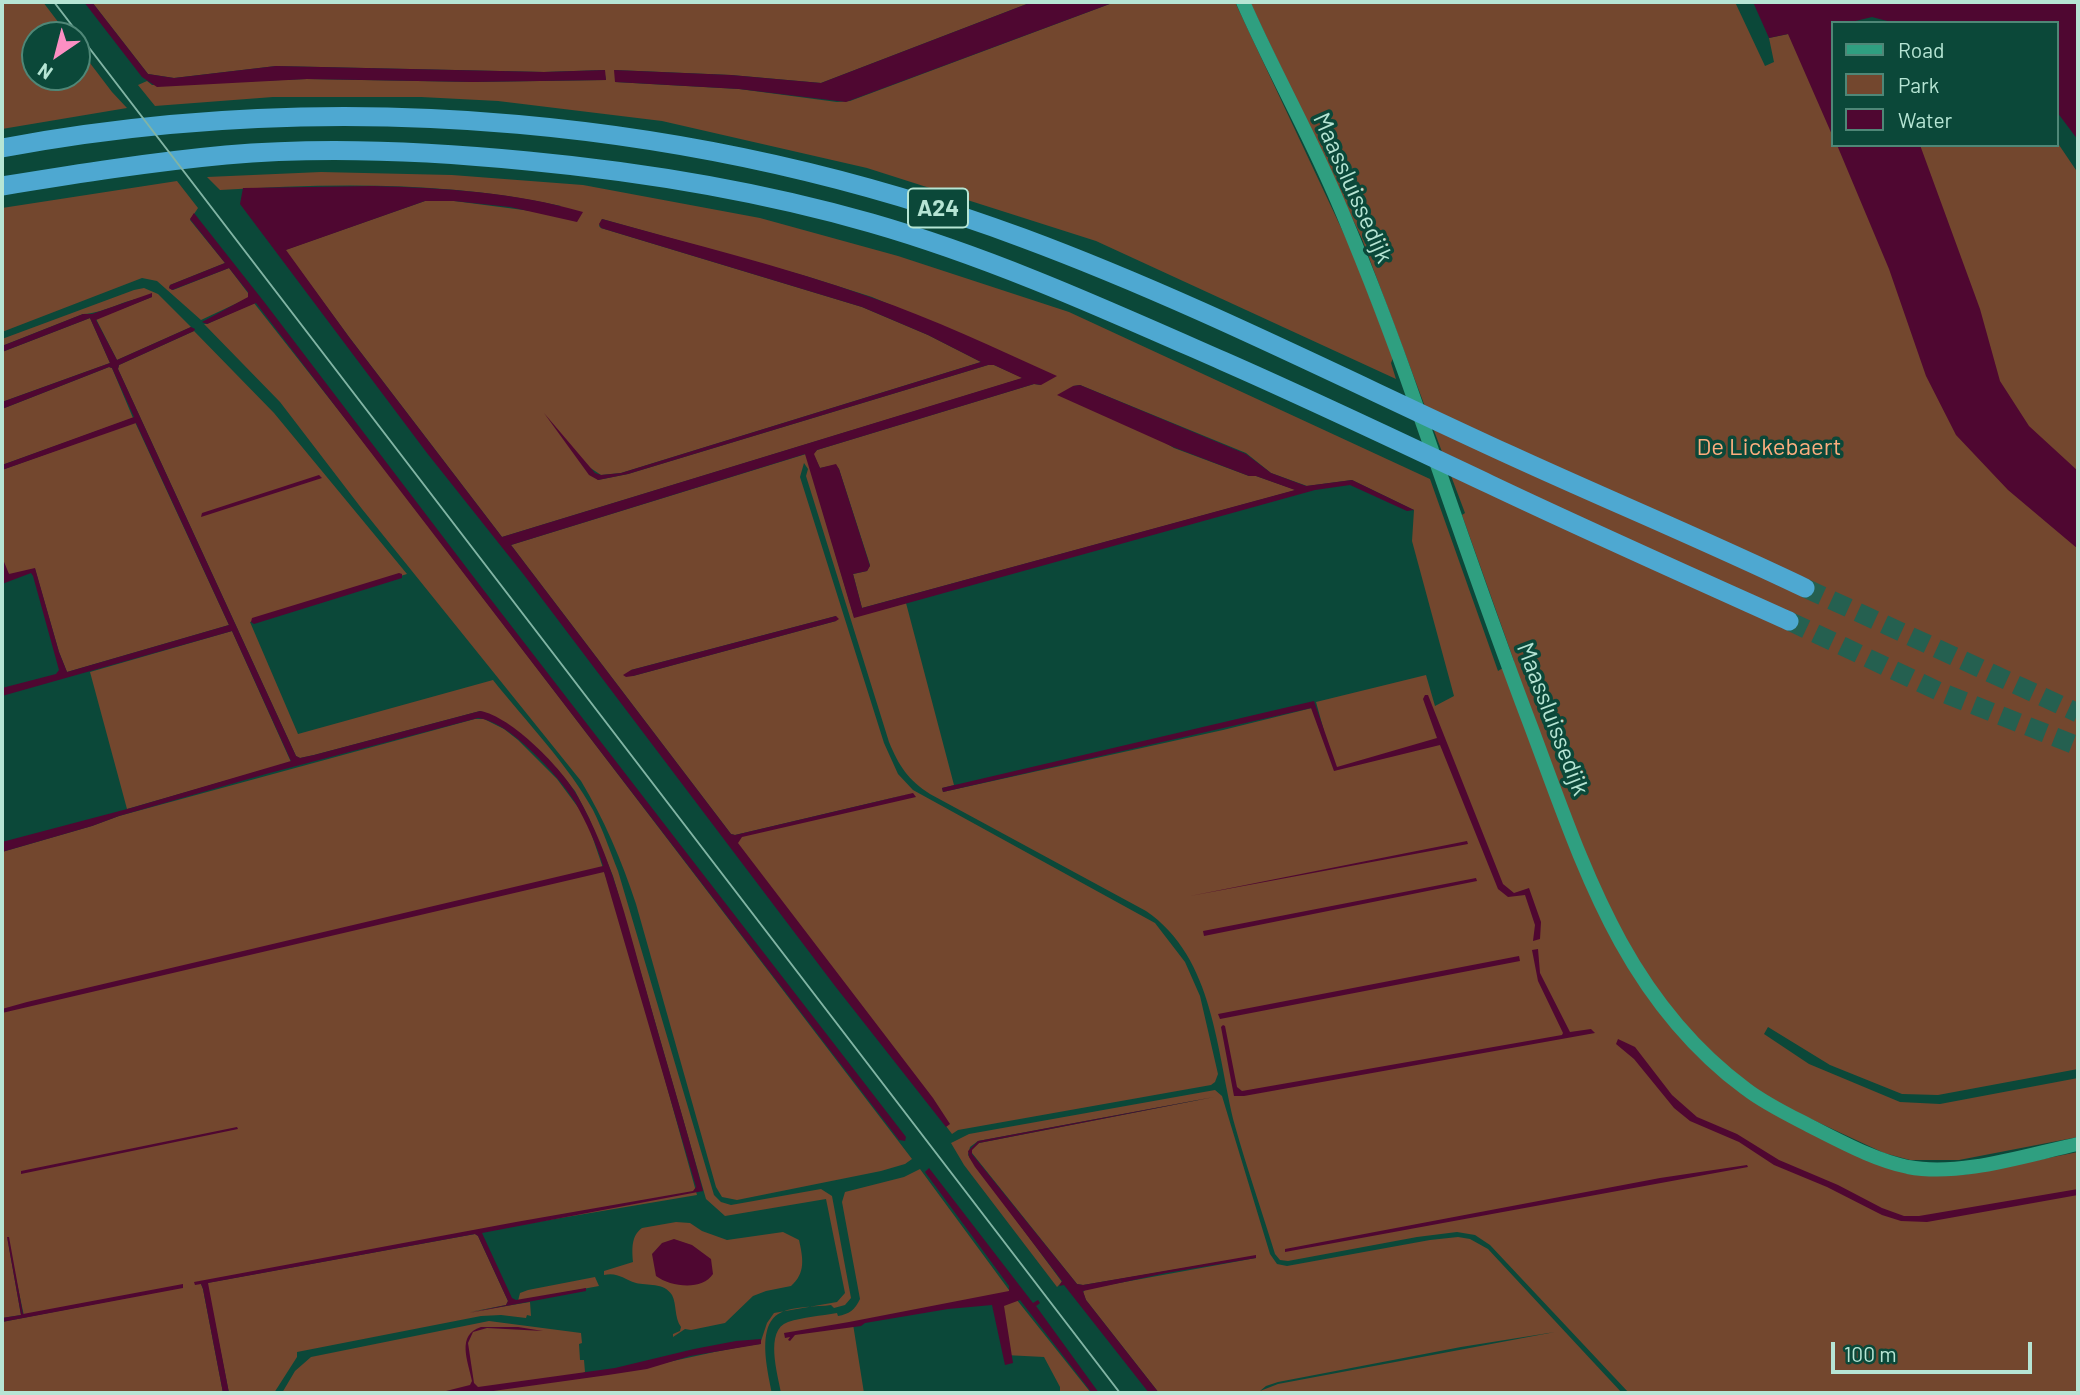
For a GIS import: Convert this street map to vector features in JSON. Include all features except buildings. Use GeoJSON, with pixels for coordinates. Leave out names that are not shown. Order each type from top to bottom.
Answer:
{"type":"FeatureCollection","features":[{"type":"Feature","properties":{"kind":"highway","name":"A24"},"geometry":{"type":"LineString","coordinates":[[2,148],[114,130],[223,120],[274,117],[418,119],[529,126],[665,143],[853,183],[1020,236],[1157,291],[1805,588]]}},
{"type":"Feature","properties":{"kind":"highway","name":"A24"},"geometry":{"type":"LineString","coordinates":[[2,186],[106,169],[225,155],[390,151],[608,168],[781,201],[870,223],[987,260],[1073,294],[1302,396],[1789,621]]}},
{"type":"Feature","properties":{"kind":"street","name":"Maassluissedijk"},"geometry":{"type":"LineString","coordinates":[[1243,2],[1333,190],[1405,374],[1550,776],[1612,928],[1653,996],[1703,1054],[1747,1091],[1776,1109],[1868,1154],[1910,1167],[1937,1170],[1960,1168],[2078,1144]]}},
{"type":"Feature","properties":{"kind":"green space"},"geometry":{"type":"Polygon","coordinates":[[[2,2],[43,2],[57,21],[21,21],[21,91],[91,91],[91,64],[127,108],[2,129],[2,2]]]}},
{"type":"Feature","properties":{"kind":"green space"},"geometry":{"type":"Polygon","coordinates":[[[92,2],[1032,2],[821,83],[731,75],[615,70],[615,82],[739,89],[837,102],[850,101],[1115,2],[1235,2],[1352,251],[1393,358],[1391,363],[1396,379],[1096,241],[867,168],[662,121],[498,101],[421,97],[273,97],[155,106],[138,85],[147,81],[152,85],[307,79],[473,82],[606,80],[604,70],[544,72],[276,66],[174,78],[148,74],[92,2]]]}},
{"type":"Feature","properties":{"kind":"green space","name":"De Lickebaert"},"geometry":{"type":"Polygon","coordinates":[[[1250,2],[1735,2],[1765,66],[1774,62],[1769,38],[1788,34],[1832,40],[1832,147],[2059,145],[2078,173],[2078,1069],[1938,1095],[1902,1094],[1830,1065],[1768,1027],[1764,1034],[1809,1064],[1900,1102],[1940,1104],[2078,1078],[2078,1137],[1959,1160],[1910,1160],[1884,1153],[1813,1120],[1741,1094],[1853,1154],[1963,1175],[2078,1152],[2078,1393],[1629,1393],[1490,1245],[1475,1235],[1457,1232],[1417,1237],[1288,1261],[1280,1260],[1275,1254],[1235,1126],[1209,1008],[1186,954],[1169,931],[1146,911],[930,794],[905,772],[889,742],[804,463],[800,477],[884,743],[898,774],[913,790],[1155,923],[1185,962],[1200,996],[1218,1074],[1211,1085],[958,1130],[952,1134],[728,839],[913,793],[731,834],[511,545],[806,454],[854,617],[906,603],[954,785],[942,788],[943,792],[1312,708],[1320,731],[1324,731],[1316,702],[1426,675],[1435,706],[1454,696],[1412,541],[1414,510],[1352,480],[1307,486],[1271,473],[1246,453],[1080,385],[1073,386],[1174,448],[1296,490],[862,608],[853,574],[867,571],[870,565],[839,469],[835,465],[820,468],[813,454],[817,450],[1034,384],[1041,385],[991,347],[872,297],[602,219],[599,226],[601,228],[862,307],[928,335],[981,362],[621,473],[601,475],[589,467],[598,480],[628,474],[988,365],[1023,378],[502,537],[285,250],[425,201],[454,201],[539,212],[561,206],[434,188],[348,185],[220,190],[207,177],[321,172],[452,175],[583,185],[760,218],[898,256],[1069,312],[1430,479],[1498,671],[1514,661],[1462,515],[1465,513],[1362,239],[1250,2]],[[836,616],[631,670],[633,676],[836,621],[836,616]]]}},
{"type":"Feature","properties":{"kind":"green space"},"geometry":{"type":"Polygon","coordinates":[[[177,181],[198,208],[190,220],[225,263],[170,285],[169,288],[173,290],[229,268],[248,293],[248,298],[201,320],[157,281],[142,278],[2,332],[2,208],[177,181]]]}},
{"type":"Feature","properties":{"kind":"green space"},"geometry":{"type":"Polygon","coordinates":[[[144,288],[158,294],[191,327],[117,360],[96,319],[152,297],[83,314],[2,346],[2,339],[144,288]]]}},
{"type":"Feature","properties":{"kind":"green space"},"geometry":{"type":"Polygon","coordinates":[[[254,303],[380,463],[912,1159],[905,1164],[881,1171],[737,1200],[722,1197],[716,1187],[636,904],[619,856],[597,810],[581,781],[362,509],[280,402],[204,324],[254,303]]]}},
{"type":"Feature","properties":{"kind":"green space"},"geometry":{"type":"Polygon","coordinates":[[[90,318],[110,363],[2,402],[2,352],[90,318]]]}},
{"type":"Feature","properties":{"kind":"green space"},"geometry":{"type":"Polygon","coordinates":[[[194,331],[274,413],[407,574],[250,622],[298,734],[493,680],[572,777],[600,825],[618,871],[714,1195],[721,1202],[731,1205],[821,1189],[832,1196],[851,1298],[845,1305],[834,1308],[831,1305],[810,1307],[837,1302],[845,1293],[826,1199],[725,1216],[706,1199],[613,876],[575,791],[558,770],[518,732],[480,711],[314,755],[300,758],[296,756],[118,369],[119,365],[194,331]]]}},
{"type":"Feature","properties":{"kind":"green space"},"geometry":{"type":"Polygon","coordinates":[[[112,368],[133,418],[2,465],[2,409],[112,368]]]}},
{"type":"Feature","properties":{"kind":"green space"},"geometry":{"type":"Polygon","coordinates":[[[135,422],[229,625],[67,672],[35,569],[11,575],[6,572],[2,557],[2,470],[135,422]]]}},
{"type":"Feature","properties":{"kind":"green space"},"geometry":{"type":"Polygon","coordinates":[[[232,631],[291,762],[127,809],[90,672],[232,631]]]}},
{"type":"Feature","properties":{"kind":"green space"},"geometry":{"type":"Polygon","coordinates":[[[475,719],[484,719],[518,740],[557,779],[586,818],[621,921],[697,1195],[195,1284],[201,1284],[203,1289],[223,1393],[2,1393],[2,1322],[183,1287],[24,1316],[7,1236],[21,1315],[2,1318],[2,852],[119,816],[475,719]]]}},
{"type":"Feature","properties":{"kind":"green space"},"geometry":{"type":"Polygon","coordinates":[[[1215,1090],[1222,1096],[1270,1254],[1277,1264],[1287,1266],[1430,1240],[1458,1237],[1470,1239],[1488,1249],[1622,1393],[1159,1393],[1086,1300],[1083,1292],[1086,1289],[1256,1256],[1077,1284],[972,1153],[972,1149],[979,1143],[1214,1097],[978,1141],[970,1147],[968,1155],[1062,1282],[1057,1287],[964,1165],[951,1143],[969,1134],[1215,1090]],[[1555,1332],[1278,1382],[1260,1391],[1278,1384],[1555,1332]]]}},
{"type":"Feature","properties":{"kind":"green space"},"geometry":{"type":"Polygon","coordinates":[[[920,1169],[1009,1290],[1091,1393],[1060,1393],[1060,1387],[1044,1357],[1005,1355],[993,1295],[853,1324],[864,1393],[781,1393],[774,1343],[781,1327],[800,1319],[845,1314],[854,1309],[860,1299],[842,1202],[845,1192],[904,1177],[920,1169]]]}},
{"type":"Feature","properties":{"kind":"green space"},"geometry":{"type":"Polygon","coordinates":[[[676,1222],[690,1223],[702,1231],[727,1240],[783,1232],[799,1240],[802,1259],[799,1276],[791,1286],[753,1296],[725,1323],[685,1329],[673,1337],[681,1327],[674,1299],[669,1291],[660,1286],[636,1283],[617,1275],[604,1275],[604,1271],[633,1262],[634,1239],[642,1228],[676,1222]]]}},
{"type":"Feature","properties":{"kind":"green space"},"geometry":{"type":"Polygon","coordinates":[[[475,1234],[508,1301],[506,1305],[470,1312],[530,1302],[531,1316],[481,1316],[297,1352],[297,1357],[274,1393],[229,1393],[207,1283],[475,1234]]]}},
{"type":"Feature","properties":{"kind":"green space"},"geometry":{"type":"Polygon","coordinates":[[[595,1277],[599,1286],[518,1301],[520,1293],[528,1290],[595,1277]]]}},
{"type":"Feature","properties":{"kind":"green space"},"geometry":{"type":"Polygon","coordinates":[[[784,1311],[768,1326],[766,1337],[766,1361],[772,1393],[282,1393],[295,1371],[311,1357],[489,1321],[581,1333],[580,1360],[584,1360],[585,1372],[573,1379],[760,1344],[767,1323],[774,1313],[784,1311]]]}},
{"type":"Feature","properties":{"kind":"water"},"geometry":{"type":"Polygon","coordinates":[[[84,2],[92,2],[148,74],[174,78],[276,66],[544,72],[605,70],[606,80],[473,82],[307,79],[157,87],[142,77],[84,2]]]}},
{"type":"Feature","properties":{"kind":"water"},"geometry":{"type":"Polygon","coordinates":[[[1032,2],[1115,2],[846,102],[739,89],[615,82],[614,70],[731,75],[821,83],[1032,2]]]}},
{"type":"Feature","properties":{"kind":"water"},"geometry":{"type":"Polygon","coordinates":[[[1753,2],[2078,2],[2078,140],[2059,115],[2059,21],[1887,21],[1872,17],[1855,21],[1832,21],[1832,135],[1788,34],[1769,38],[1753,2]]]}},
{"type":"Feature","properties":{"kind":"water"},"geometry":{"type":"Polygon","coordinates":[[[1838,147],[1921,147],[1980,309],[2000,381],[2029,426],[2078,471],[2078,549],[2008,490],[1956,435],[1926,376],[1889,269],[1838,147]]]}},
{"type":"Feature","properties":{"kind":"water"},"geometry":{"type":"Polygon","coordinates":[[[373,186],[479,192],[583,212],[577,222],[510,207],[425,201],[286,250],[502,537],[1022,378],[994,365],[988,365],[628,474],[598,480],[589,475],[544,413],[595,473],[621,473],[981,362],[928,335],[862,307],[601,228],[599,224],[602,219],[770,265],[870,297],[941,324],[1057,376],[1041,385],[1034,384],[817,450],[814,454],[820,468],[836,464],[839,469],[870,566],[867,571],[853,574],[862,608],[1295,490],[1173,447],[1057,395],[1073,386],[1080,385],[1246,454],[1271,473],[1306,486],[1352,480],[1414,510],[1407,511],[1350,485],[1315,490],[854,618],[805,454],[511,545],[731,834],[913,793],[916,797],[742,837],[738,843],[933,1098],[950,1124],[946,1127],[835,986],[524,575],[427,453],[240,204],[243,188],[373,186]]]}},
{"type":"Feature","properties":{"kind":"water"},"geometry":{"type":"Polygon","coordinates":[[[194,213],[906,1137],[905,1141],[899,1140],[256,303],[207,324],[202,322],[248,297],[248,292],[229,268],[172,290],[169,288],[170,285],[225,263],[190,219],[194,213]]]}},
{"type":"Feature","properties":{"kind":"water"},"geometry":{"type":"Polygon","coordinates":[[[152,293],[152,297],[96,320],[117,360],[191,327],[195,329],[119,365],[118,369],[296,756],[300,758],[314,755],[480,711],[492,715],[521,733],[549,759],[578,797],[609,865],[703,1191],[482,1233],[512,1298],[516,1300],[586,1288],[586,1291],[469,1313],[506,1305],[508,1301],[475,1234],[208,1283],[229,1393],[223,1393],[203,1289],[201,1284],[195,1285],[194,1282],[693,1191],[696,1187],[604,872],[2,1013],[2,1009],[27,1002],[603,866],[568,791],[518,739],[490,721],[478,718],[266,774],[2,852],[2,842],[291,761],[232,631],[2,696],[2,688],[56,674],[59,670],[33,576],[31,573],[2,584],[2,557],[9,574],[35,568],[67,672],[229,625],[136,423],[2,470],[2,465],[134,417],[112,368],[109,367],[2,409],[2,402],[110,363],[90,318],[2,352],[2,346],[83,314],[92,314],[152,293]]]}},
{"type":"Feature","properties":{"kind":"water"},"geometry":{"type":"Polygon","coordinates":[[[319,475],[322,478],[201,517],[202,513],[319,475]]]}},
{"type":"Feature","properties":{"kind":"water"},"geometry":{"type":"Polygon","coordinates":[[[399,573],[402,578],[254,624],[251,622],[252,618],[399,573]]]}},
{"type":"Feature","properties":{"kind":"water"},"geometry":{"type":"Polygon","coordinates":[[[836,616],[839,619],[836,621],[633,676],[623,675],[631,670],[836,616]]]}},
{"type":"Feature","properties":{"kind":"water"},"geometry":{"type":"Polygon","coordinates":[[[1428,695],[1503,884],[1514,893],[1529,888],[1541,922],[1540,939],[1533,941],[1535,925],[1525,895],[1508,897],[1498,889],[1440,745],[1334,771],[1311,708],[943,792],[942,788],[1314,701],[1337,767],[1437,738],[1423,699],[1428,695]]]}},
{"type":"Feature","properties":{"kind":"water"},"geometry":{"type":"Polygon","coordinates":[[[1467,841],[1468,844],[1190,896],[1467,841]]]}},
{"type":"Feature","properties":{"kind":"water"},"geometry":{"type":"Polygon","coordinates":[[[1476,878],[1477,881],[1204,936],[1203,931],[1476,878]]]}},
{"type":"Feature","properties":{"kind":"water"},"geometry":{"type":"Polygon","coordinates":[[[1538,949],[1540,973],[1570,1032],[1591,1029],[1595,1033],[1234,1096],[1221,1027],[1223,1025],[1237,1087],[1242,1091],[1562,1035],[1538,981],[1532,950],[1538,949]]]}},
{"type":"Feature","properties":{"kind":"water"},"geometry":{"type":"Polygon","coordinates":[[[1519,956],[1520,961],[1220,1019],[1218,1014],[1519,956]]]}},
{"type":"Feature","properties":{"kind":"water"},"geometry":{"type":"Polygon","coordinates":[[[1618,1039],[1635,1047],[1672,1095],[1697,1117],[1737,1134],[1779,1160],[1904,1216],[1919,1216],[2078,1189],[2078,1195],[1927,1222],[1901,1221],[1882,1215],[1827,1187],[1774,1165],[1739,1142],[1690,1121],[1674,1108],[1634,1059],[1616,1044],[1618,1039]]]}},
{"type":"Feature","properties":{"kind":"water"},"geometry":{"type":"Polygon","coordinates":[[[1214,1097],[979,1143],[972,1150],[972,1154],[1077,1284],[1256,1255],[1256,1258],[1166,1273],[1083,1291],[1086,1300],[1159,1393],[1149,1393],[1064,1285],[1059,1286],[1062,1281],[975,1167],[968,1151],[978,1141],[1214,1097]]]}},
{"type":"Feature","properties":{"kind":"water"},"geometry":{"type":"Polygon","coordinates":[[[237,1127],[238,1129],[21,1174],[21,1171],[237,1127]]]}},
{"type":"Feature","properties":{"kind":"water"},"geometry":{"type":"Polygon","coordinates":[[[1747,1165],[1748,1167],[1285,1252],[1285,1249],[1660,1178],[1747,1165]]]}},
{"type":"Feature","properties":{"kind":"water"},"geometry":{"type":"Polygon","coordinates":[[[929,1168],[1033,1303],[1038,1300],[1040,1303],[1036,1306],[1099,1393],[1092,1393],[1020,1300],[1004,1306],[1013,1363],[1005,1365],[992,1305],[948,1309],[865,1323],[861,1326],[795,1335],[790,1341],[790,1337],[785,1338],[784,1333],[1009,1291],[1009,1286],[925,1172],[929,1168]]]}},
{"type":"Feature","properties":{"kind":"water"},"geometry":{"type":"Polygon","coordinates":[[[7,1237],[23,1314],[183,1284],[183,1288],[2,1322],[2,1318],[21,1315],[7,1237]]]}},
{"type":"Feature","properties":{"kind":"water"},"geometry":{"type":"Polygon","coordinates":[[[674,1239],[692,1245],[711,1259],[713,1274],[708,1279],[694,1285],[678,1285],[656,1276],[652,1254],[662,1243],[674,1239]]]}},
{"type":"Feature","properties":{"kind":"water"},"geometry":{"type":"Polygon","coordinates":[[[481,1327],[518,1327],[543,1331],[487,1328],[473,1332],[468,1343],[474,1383],[478,1387],[615,1368],[736,1341],[761,1339],[761,1344],[690,1356],[647,1369],[608,1375],[479,1393],[438,1393],[470,1385],[472,1381],[466,1357],[466,1342],[473,1331],[481,1327]]]}},
{"type":"Feature","properties":{"kind":"tunnel"},"geometry":{"type":"LineString","coordinates":[[1805,588],[2078,713]]}},
{"type":"Feature","properties":{"kind":"tunnel"},"geometry":{"type":"LineString","coordinates":[[1789,621],[1938,691],[2078,746]]}},
{"type":"Feature","properties":{"kind":"tram line"},"geometry":{"type":"LineString","coordinates":[[54,2],[1120,1393]]}}]}
